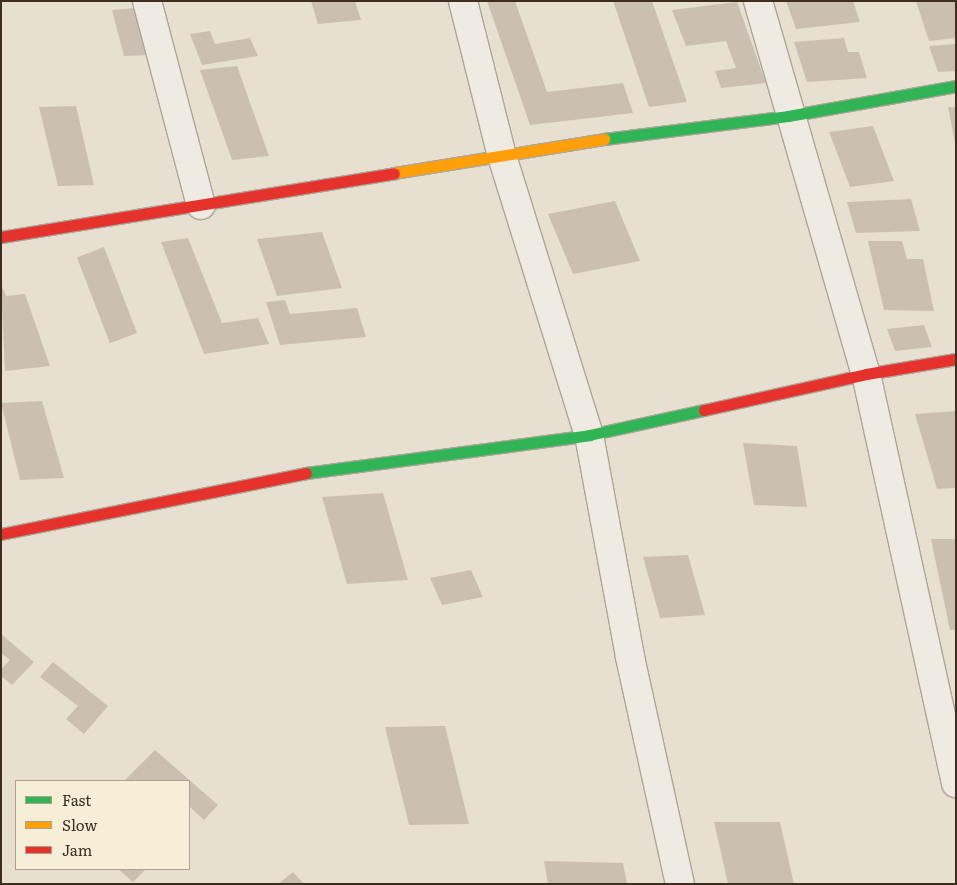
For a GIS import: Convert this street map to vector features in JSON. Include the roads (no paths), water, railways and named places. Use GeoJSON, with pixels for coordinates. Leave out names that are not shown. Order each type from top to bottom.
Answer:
{"type":"FeatureCollection","features":[{"type":"Feature","properties":{"kind":"street"},"geometry":{"type":"LineString","coordinates":[[147,1],[201,205]]}},
{"type":"Feature","properties":{"kind":"street"},"geometry":{"type":"LineString","coordinates":[[462,1],[502,156],[589,434],[630,657],[680,884]]}},
{"type":"Feature","properties":{"kind":"street"},"geometry":{"type":"LineString","coordinates":[[758,1],[788,116],[866,374],[956,783]]}},
{"type":"Feature","properties":{"kind":"street"},"geometry":{"type":"LineString","coordinates":[[1,237],[502,156],[788,116],[956,86]]}},
{"type":"Feature","properties":{"kind":"street"},"geometry":{"type":"LineString","coordinates":[[1,534],[304,473],[589,434],[866,374],[956,358]]}}]}
